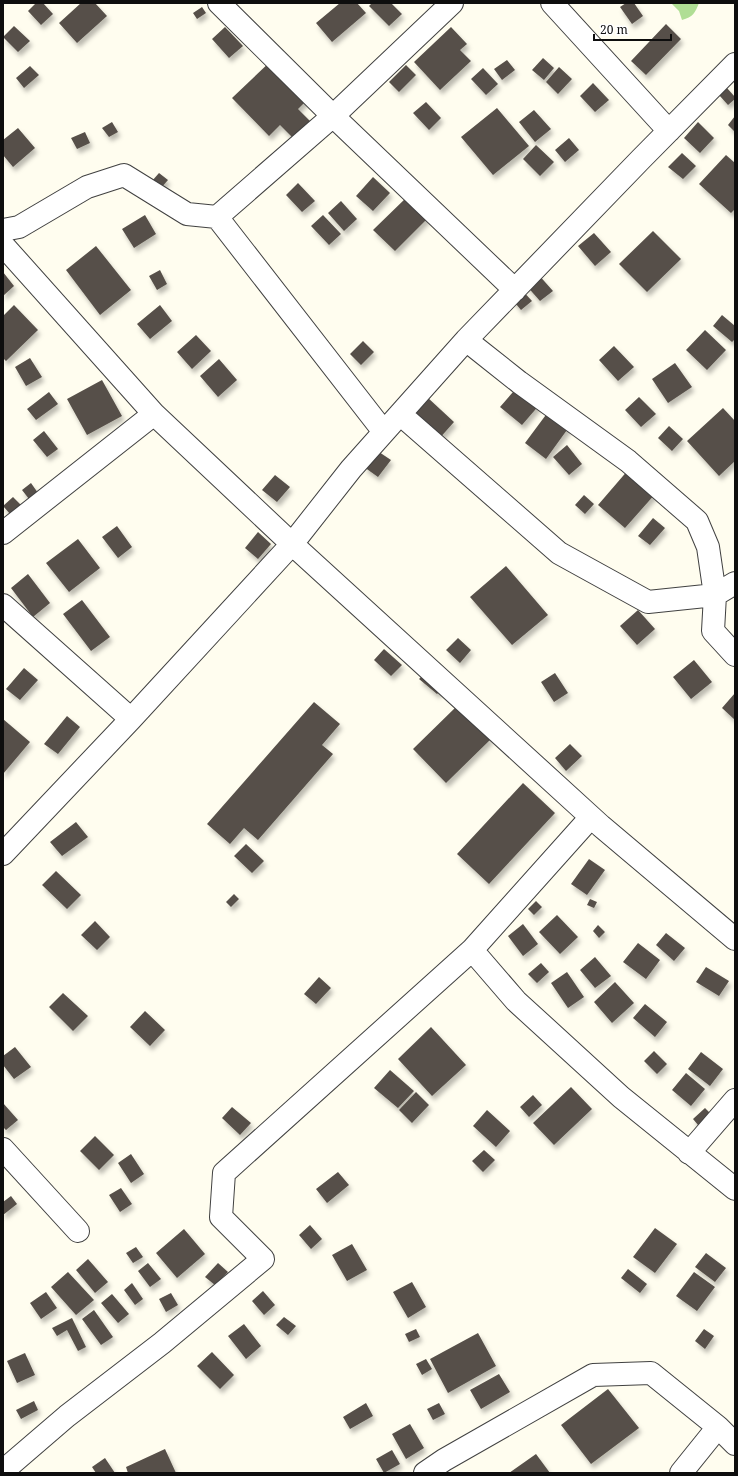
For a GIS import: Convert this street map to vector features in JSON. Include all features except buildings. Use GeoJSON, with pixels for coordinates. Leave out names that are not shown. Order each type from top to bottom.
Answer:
{"type":"FeatureCollection","features":[{"type":"Feature","properties":{"kind":"street"},"geometry":{"type":"LineString","coordinates":[[220,3],[333,116],[515,290]]}},
{"type":"Feature","properties":{"kind":"street"},"geometry":{"type":"LineString","coordinates":[[217,217],[333,116],[452,3]]}},
{"type":"Feature","properties":{"kind":"street"},"geometry":{"type":"LineString","coordinates":[[552,3],[669,131]]}},
{"type":"Feature","properties":{"kind":"street"},"geometry":{"type":"LineString","coordinates":[[3,854],[131,719],[292,544],[351,469],[466,340],[735,64]]}},
{"type":"Feature","properties":{"kind":"street"},"geometry":{"type":"LineString","coordinates":[[3,230],[19,227],[87,187],[124,175],[187,214],[217,217],[384,432]]}},
{"type":"Feature","properties":{"kind":"street"},"geometry":{"type":"LineString","coordinates":[[3,245],[154,414],[292,544],[591,817],[735,939]]}},
{"type":"Feature","properties":{"kind":"street"},"geometry":{"type":"LineString","coordinates":[[466,340],[519,382],[628,461],[697,521],[708,547],[715,595],[713,631],[735,655]]}},
{"type":"Feature","properties":{"kind":"street"},"geometry":{"type":"LineString","coordinates":[[3,533],[154,414]]}},
{"type":"Feature","properties":{"kind":"street"},"geometry":{"type":"LineString","coordinates":[[400,414],[559,553],[648,602],[715,595],[735,583]]}},
{"type":"Feature","properties":{"kind":"street"},"geometry":{"type":"LineString","coordinates":[[3,605],[131,719]]}},
{"type":"Feature","properties":{"kind":"street"},"geometry":{"type":"LineString","coordinates":[[3,1471],[66,1416],[162,1343],[263,1258],[221,1217],[224,1173],[472,950],[591,817]]}},
{"type":"Feature","properties":{"kind":"street"},"geometry":{"type":"LineString","coordinates":[[472,950],[516,1001],[621,1097],[735,1189]]}},
{"type":"Feature","properties":{"kind":"street"},"geometry":{"type":"LineString","coordinates":[[689,1153],[735,1100]]}},
{"type":"Feature","properties":{"kind":"street"},"geometry":{"type":"LineString","coordinates":[[3,1149],[78,1231]]}},
{"type":"Feature","properties":{"kind":"street"},"geometry":{"type":"LineString","coordinates":[[425,1473],[444,1460],[593,1375],[651,1373],[718,1427],[735,1444]]}},
{"type":"Feature","properties":{"kind":"street"},"geometry":{"type":"LineString","coordinates":[[681,1473],[718,1427]]}},
{"type":"Feature","properties":{"kind":"green space"},"geometry":{"type":"Polygon","coordinates":[[[699,3],[693,14],[682,20],[679,11],[672,4],[699,3]]]}}]}
